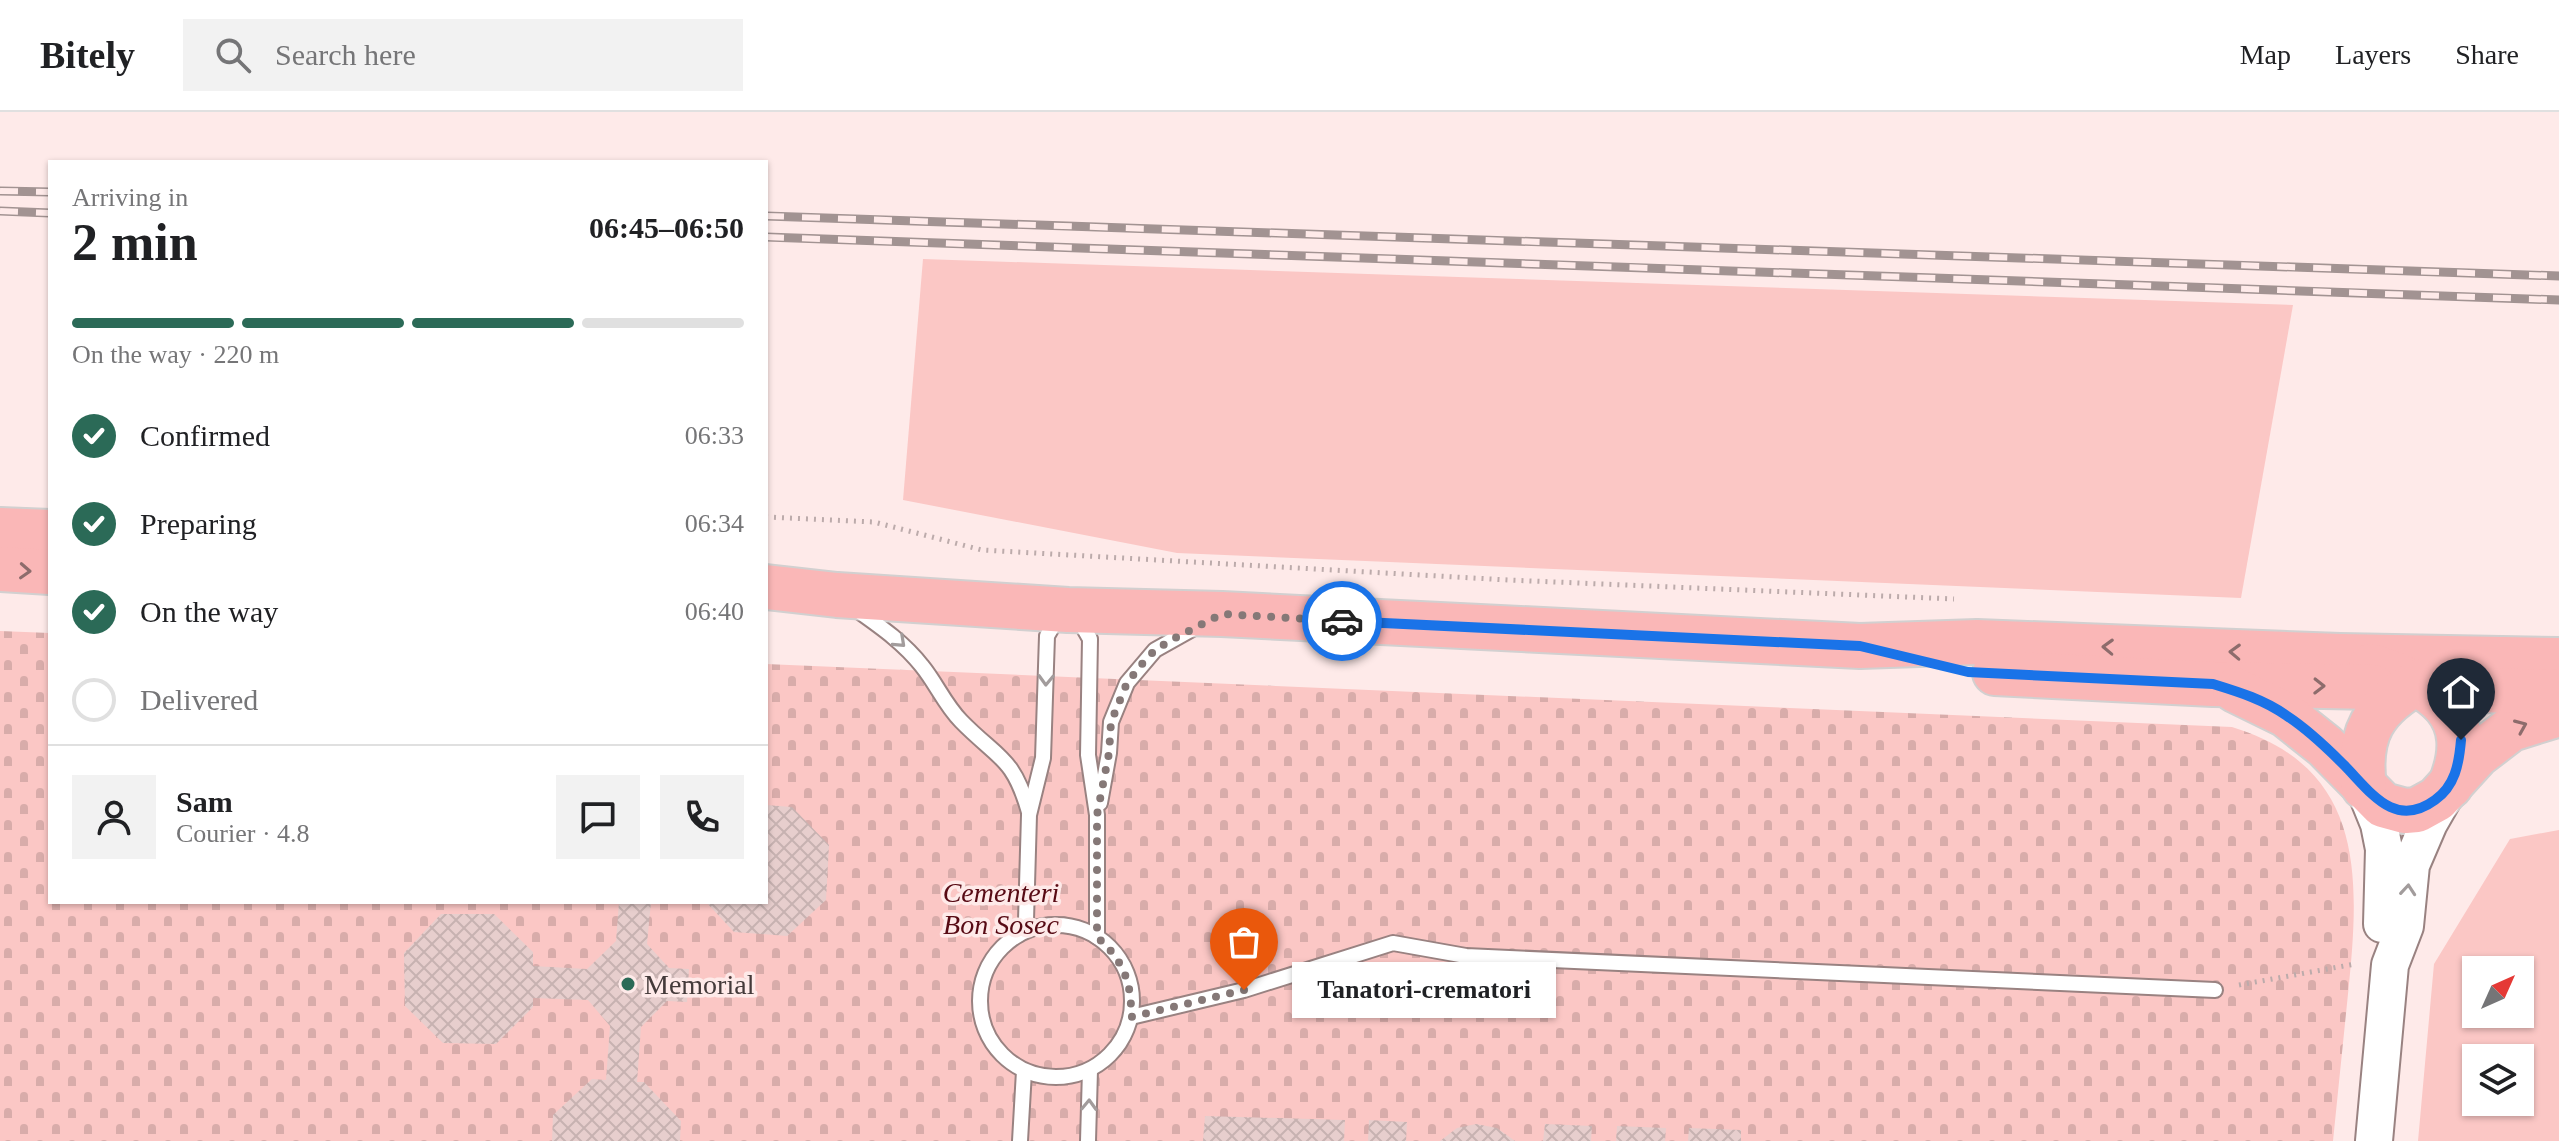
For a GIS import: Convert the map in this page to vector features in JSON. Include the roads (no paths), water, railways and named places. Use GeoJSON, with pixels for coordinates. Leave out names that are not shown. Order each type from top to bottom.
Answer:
{"type":"FeatureCollection","features":[{"type":"Feature","properties":{"kind":"main road"},"geometry":{"type":"LineString","coordinates":[[0,530],[48,532]]}},
{"type":"Feature","properties":{"kind":"main road"},"geometry":{"type":"LineString","coordinates":[[0,569],[48,572]]}},
{"type":"Feature","properties":{"kind":"main road"},"geometry":{"type":"LineString","coordinates":[[769,590],[1068,610],[1222,614],[1860,646],[1977,642],[2340,656],[2559,660]]}},
{"type":"Feature","properties":{"kind":"main road"},"geometry":{"type":"LineString","coordinates":[[1860,646],[1968,672],[2213,684],[2416,686],[2559,692]]}},
{"type":"Feature","properties":{"kind":"main road"},"geometry":{"type":"LineString","coordinates":[[2340,656],[2416,686],[2443,703],[2461,740],[2457,768],[2449,788]]}},
{"type":"Feature","properties":{"kind":"main road"},"geometry":{"type":"LineString","coordinates":[[2364,787],[2364,738],[2386,704],[2443,671],[2482,660]]}},
{"type":"Feature","properties":{"kind":"main road"},"geometry":{"type":"LineString","coordinates":[[2213,684],[2245,693],[2286,715],[2325,746],[2383,805],[2405,811],[2428,805],[2449,788],[2492,742],[2520,726],[2559,714]]}},
{"type":"Feature","properties":{"kind":"street"},"geometry":{"type":"LineString","coordinates":[[2364,787],[2379,824],[2384,849],[2374,1141]]}},
{"type":"Feature","properties":{"kind":"street"},"geometry":{"type":"LineString","coordinates":[[2378,964],[2405,926],[2411,865],[2429,823],[2449,788]]}},
{"type":"Feature","properties":{"kind":"lane"},"geometry":{"type":"LineString","coordinates":[[837,595],[901,643],[924,668],[961,721],[1002,756],[1022,787],[1029,815]]}},
{"type":"Feature","properties":{"kind":"lane"},"geometry":{"type":"LineString","coordinates":[[1018,935],[1026,920],[1029,815],[1043,758],[1047,636],[1058,616],[1068,610],[1080,620],[1090,639],[1088,755],[1097,815],[1097,937]]}},
{"type":"Feature","properties":{"kind":"lane"},"geometry":{"type":"LineString","coordinates":[[1097,815],[1109,753],[1111,722],[1127,683],[1155,650],[1222,614]]}},
{"type":"Feature","properties":{"kind":"lane"},"geometry":{"type":"LineString","coordinates":[[1058,925],[1079,928],[1097,937],[1114,952],[1126,972],[1132,994],[1131,1017],[1122,1039],[1108,1056],[1090,1070],[1069,1077],[1046,1077],[1024,1071],[1004,1057],[989,1039],[981,1016],[980,992],[987,969],[1000,949],[1018,935],[1037,927],[1058,925]]}},
{"type":"Feature","properties":{"kind":"lane"},"geometry":{"type":"LineString","coordinates":[[1131,1017],[1244,990],[1393,943],[1466,956],[2215,990]]}},
{"type":"Feature","properties":{"kind":"lane"},"geometry":{"type":"LineString","coordinates":[[1088,1141],[1090,1070]]}},
{"type":"Feature","properties":{"kind":"lane"},"geometry":{"type":"LineString","coordinates":[[1020,1141],[1024,1071]]}},
{"type":"Feature","properties":{"kind":"railway"},"geometry":{"type":"LineString","coordinates":[[0,191],[48,192]]}},
{"type":"Feature","properties":{"kind":"railway"},"geometry":{"type":"LineString","coordinates":[[0,211],[48,213]]}},
{"type":"Feature","properties":{"kind":"railway"},"geometry":{"type":"LineString","coordinates":[[768,216],[2559,276]]}},
{"type":"Feature","properties":{"kind":"railway"},"geometry":{"type":"LineString","coordinates":[[768,237],[2559,300]]}},
{"type":"Feature","properties":{"kind":"place","name":"Memorial"},"geometry":{"type":"Point","coordinates":[628,984]}},
{"type":"Feature","properties":{"kind":"place","name":"Tanatori-crematori"},"geometry":{"type":"Point","coordinates":[1244,990]}},
{"type":"Feature","properties":{"kind":"park label","name":"Cementeri Bon Sosec"},"geometry":{"type":"Point","coordinates":[1001,908]}}]}
